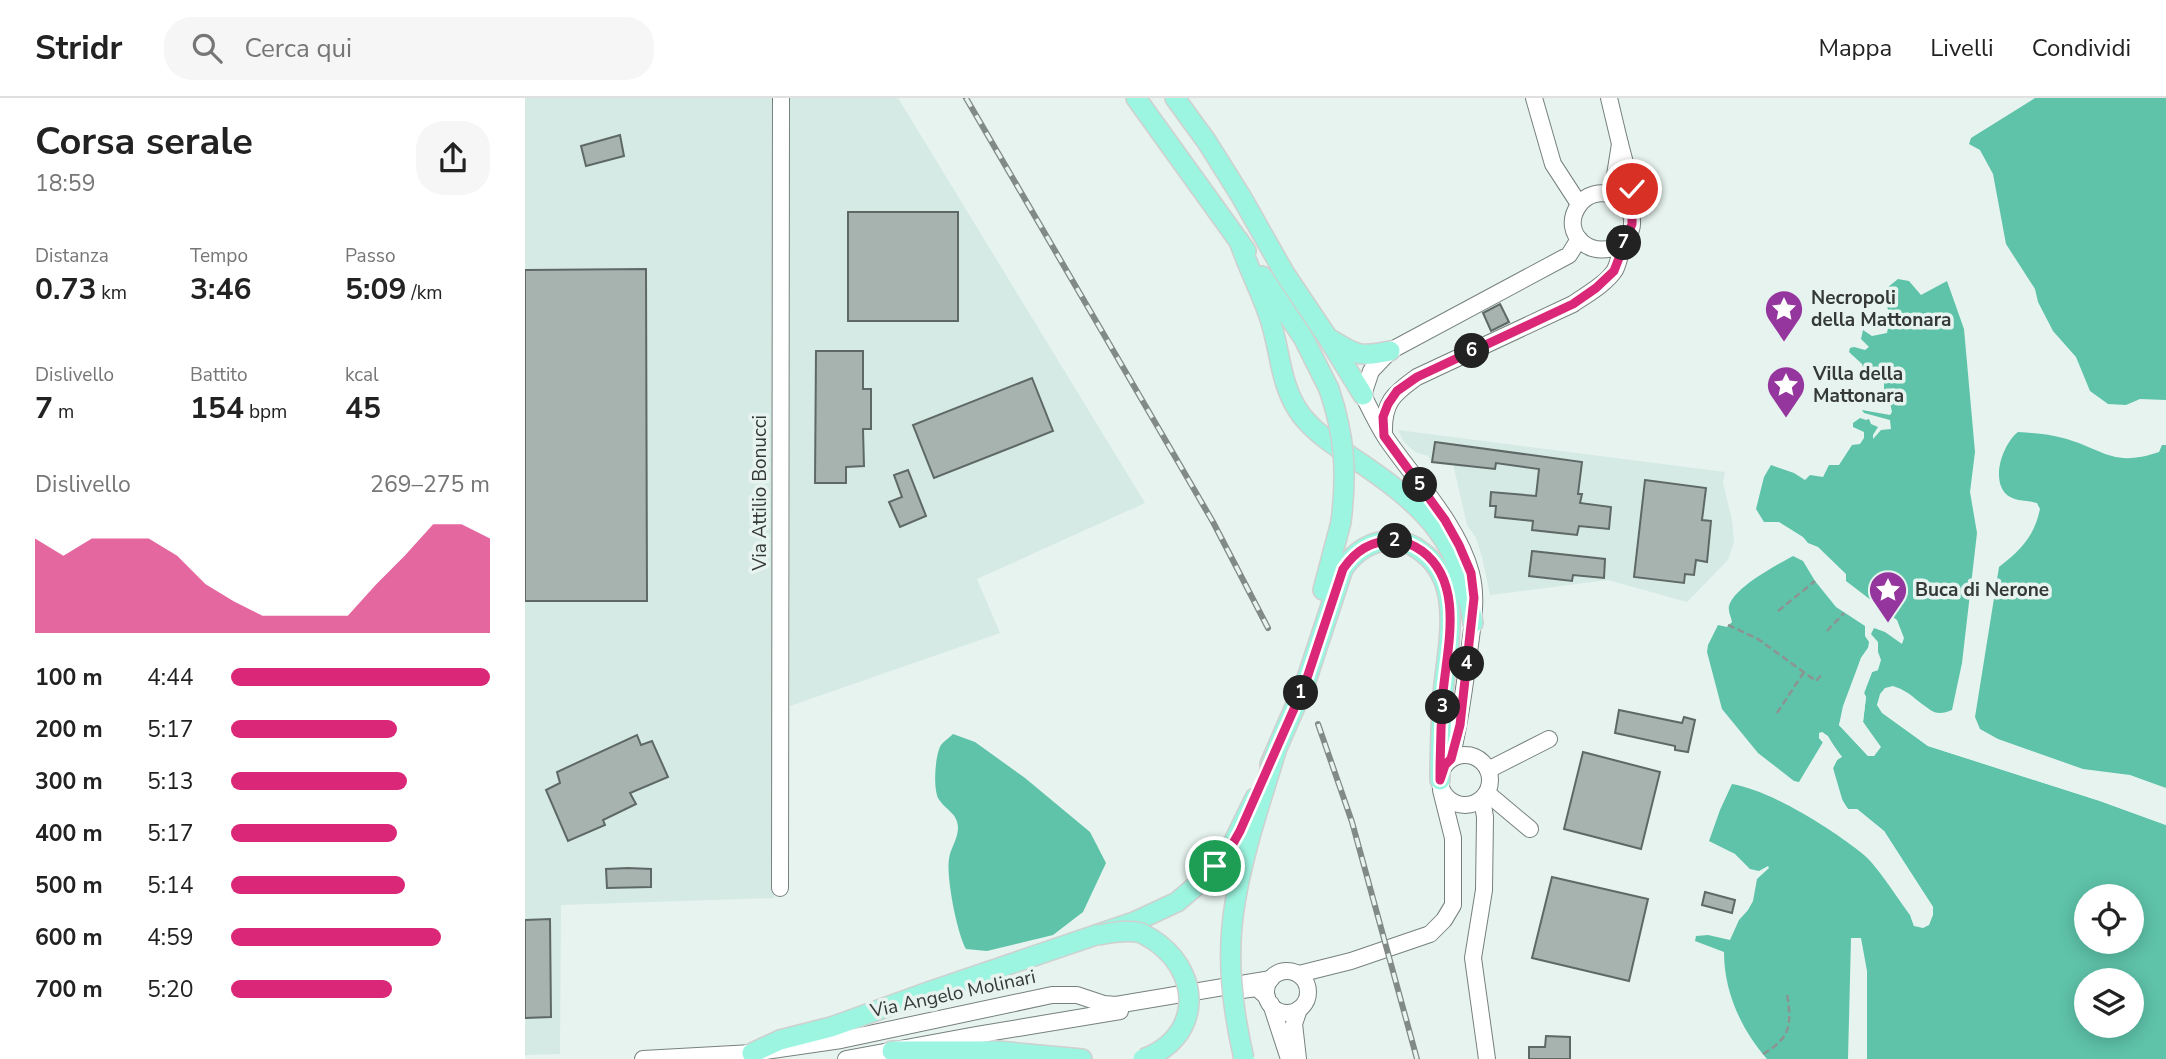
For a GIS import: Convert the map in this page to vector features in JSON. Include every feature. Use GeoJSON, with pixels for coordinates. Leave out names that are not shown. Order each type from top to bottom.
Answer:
{"type":"FeatureCollection","features":[{"type":"Feature","properties":{"kind":"main road"},"geometry":{"type":"LineString","coordinates":[[1136,98],[1239,241],[1304,339],[1329,389],[1340,423],[1345,461],[1341,522],[1317,616],[1241,872],[1234,904],[1230,959],[1232,997],[1244,1059]]}},
{"type":"Feature","properties":{"kind":"main road"},"geometry":{"type":"LineString","coordinates":[[1175,98],[1207,142],[1285,274],[1363,395]]}},
{"type":"Feature","properties":{"kind":"main road"},"geometry":{"type":"LineString","coordinates":[[1239,241],[1270,319],[1281,373],[1289,395],[1301,415],[1322,436],[1390,483],[1419,508],[1436,528],[1450,548],[1462,575],[1473,623]]}},
{"type":"Feature","properties":{"kind":"main road"},"geometry":{"type":"LineString","coordinates":[[1328,338],[1353,353],[1367,356],[1390,351]]}},
{"type":"Feature","properties":{"kind":"main road"},"geometry":{"type":"LineString","coordinates":[[752,1053],[780,1040],[831,1027],[1134,922],[1177,902],[1198,885],[1231,847],[1279,744],[1305,684],[1343,569],[1351,557],[1372,544],[1397,541],[1415,546],[1433,561],[1442,573],[1449,599],[1449,642],[1443,696],[1441,785]]}},
{"type":"Feature","properties":{"kind":"main road"},"geometry":{"type":"LineString","coordinates":[[1098,935],[1124,931],[1140,933],[1168,951],[1187,978],[1190,999],[1187,1016],[1179,1031],[1169,1045],[1143,1059]]}},
{"type":"Feature","properties":{"kind":"main road"},"geometry":{"type":"LineString","coordinates":[[892,1051],[998,1051],[1082,1059]]}},
{"type":"Feature","properties":{"kind":"street","name":"Via Attilio Bonucci"},"geometry":{"type":"LineString","coordinates":[[780,888],[781,98]]}},
{"type":"Feature","properties":{"kind":"street"},"geometry":{"type":"LineString","coordinates":[[1534,98],[1553,164],[1579,204]]}},
{"type":"Feature","properties":{"kind":"street"},"geometry":{"type":"LineString","coordinates":[[1609,98],[1632,189],[1632,224],[1630,234],[1616,248],[1606,251],[1587,247],[1574,230],[1573,221],[1579,204],[1594,194],[1612,194],[1627,205],[1631,214]]}},
{"type":"Feature","properties":{"kind":"street"},"geometry":{"type":"LineString","coordinates":[[1612,194],[1620,144]]}},
{"type":"Feature","properties":{"kind":"street"},"geometry":{"type":"LineString","coordinates":[[1289,1059],[1266,991],[1271,979],[1281,972],[1299,974],[1351,961],[1430,934],[1444,920],[1453,905],[1453,838],[1441,785],[1445,765],[1451,759],[1460,725],[1473,623],[1471,573],[1445,520],[1384,436],[1363,395],[1371,371],[1390,351],[1569,255],[1579,239]]}},
{"type":"Feature","properties":{"kind":"street"},"geometry":{"type":"LineString","coordinates":[[1384,436],[1383,417],[1397,391],[1417,377],[1573,304],[1614,271],[1624,242]]}},
{"type":"Feature","properties":{"kind":"street"},"geometry":{"type":"LineString","coordinates":[[1453,838],[1490,785],[1482,764],[1460,725]]}},
{"type":"Feature","properties":{"kind":"street"},"geometry":{"type":"LineString","coordinates":[[1482,764],[1549,739]]}},
{"type":"Feature","properties":{"kind":"street"},"geometry":{"type":"LineString","coordinates":[[1451,759],[1468,755],[1482,764]]}},
{"type":"Feature","properties":{"kind":"street"},"geometry":{"type":"LineString","coordinates":[[1441,785],[1451,801],[1457,804],[1480,799],[1530,829]]}},
{"type":"Feature","properties":{"kind":"street"},"geometry":{"type":"LineString","coordinates":[[1480,799],[1485,817],[1484,890],[1473,958],[1487,1059]]}},
{"type":"Feature","properties":{"kind":"street"},"geometry":{"type":"LineString","coordinates":[[1308,991],[1351,961]]}},
{"type":"Feature","properties":{"kind":"street"},"geometry":{"type":"LineString","coordinates":[[854,1058],[1257,988],[1275,1009],[1287,1013],[1304,1004],[1308,991],[1307,984],[1299,974]]}},
{"type":"Feature","properties":{"kind":"street","name":"Via Angelo Molinari"},"geometry":{"type":"LineString","coordinates":[[643,1059],[752,1053],[841,1040],[1052,995],[1077,995],[1116,1005],[1271,979]]}},
{"type":"Feature","properties":{"kind":"street"},"geometry":{"type":"LineString","coordinates":[[1298,1059],[1294,1024],[1299,1009]]}},
{"type":"Feature","properties":{"kind":"path"},"geometry":{"type":"LineString","coordinates":[[1777,611],[1815,581]]}},
{"type":"Feature","properties":{"kind":"path"},"geometry":{"type":"LineString","coordinates":[[1827,631],[1844,612]]}},
{"type":"Feature","properties":{"kind":"path"},"geometry":{"type":"LineString","coordinates":[[1728,625],[1758,639],[1816,681],[1823,673]]}},
{"type":"Feature","properties":{"kind":"path"},"geometry":{"type":"LineString","coordinates":[[1777,713],[1804,672]]}},
{"type":"Feature","properties":{"kind":"path"},"geometry":{"type":"LineString","coordinates":[[1763,1054],[1784,1038],[1791,1017],[1787,994]]}},
{"type":"Feature","properties":{"kind":"shaded area"},"geometry":{"type":"Polygon","coordinates":[[[525,98],[775,98],[774,898],[561,905],[560,1054],[525,1055],[525,98]]]}},
{"type":"Feature","properties":{"kind":"shaded area"},"geometry":{"type":"Polygon","coordinates":[[[789,98],[898,98],[1145,503],[977,579],[1000,633],[790,706],[789,98]]]}},
{"type":"Feature","properties":{"kind":"shaded area"},"geometry":{"type":"Polygon","coordinates":[[[2035,98],[2166,98],[2166,400],[2140,399],[2126,405],[2108,404],[2090,391],[2076,357],[2053,331],[2038,302],[2035,289],[2006,244],[1993,174],[1980,150],[1969,144],[1971,138],[2035,98]]]}},
{"type":"Feature","properties":{"kind":"shaded area"},"geometry":{"type":"Polygon","coordinates":[[[1898,279],[1909,281],[1921,295],[1947,281],[1964,329],[1975,452],[1970,492],[1977,533],[1962,663],[1952,710],[1944,713],[1931,711],[1909,694],[1893,688],[1885,688],[1877,705],[1883,713],[1928,746],[2166,825],[2166,1059],[1867,1059],[1867,971],[1861,938],[1851,938],[1848,1059],[1767,1059],[1749,1035],[1736,1009],[1727,981],[1724,952],[1695,941],[1696,936],[1708,935],[1730,940],[1739,920],[1753,901],[1757,879],[1769,868],[1768,866],[1759,871],[1750,869],[1735,854],[1709,841],[1732,784],[1783,803],[1819,823],[1864,855],[1882,875],[1910,915],[1914,926],[1929,925],[1933,915],[1933,907],[1884,831],[1857,809],[1848,809],[1838,793],[1833,768],[1842,757],[1827,736],[1822,732],[1819,738],[1823,742],[1799,782],[1794,781],[1758,753],[1722,709],[1707,652],[1718,625],[1727,627],[1732,622],[1729,606],[1739,591],[1793,556],[1803,561],[1836,607],[1865,626],[1868,648],[1861,658],[1839,725],[1868,756],[1874,756],[1880,747],[1863,722],[1866,697],[1864,693],[1872,672],[1878,670],[1878,642],[1871,634],[1874,628],[1902,644],[1904,638],[1897,620],[1846,581],[1846,574],[1818,547],[1779,522],[1764,522],[1756,509],[1764,477],[1771,465],[1805,480],[1810,475],[1823,477],[1829,465],[1839,465],[1852,445],[1860,444],[1864,438],[1864,432],[1853,427],[1853,423],[1860,418],[1869,419],[1871,424],[1878,427],[1873,439],[1881,430],[1891,429],[1890,420],[1864,413],[1862,410],[1890,415],[1892,412],[1884,394],[1884,380],[1867,380],[1862,364],[1849,352],[1850,348],[1854,347],[1865,350],[1869,347],[1861,339],[1863,330],[1872,336],[1887,333],[1890,317],[1883,291],[1898,279]]]}},
{"type":"Feature","properties":{"kind":"shaded area"},"geometry":{"type":"Polygon","coordinates":[[[1398,430],[1725,472],[1723,483],[1734,542],[1728,560],[1687,602],[1608,580],[1490,595],[1476,538],[1467,525],[1453,464],[1432,462],[1428,456],[1415,452],[1404,442],[1398,430]]]}},
{"type":"Feature","properties":{"kind":"shaded area"},"geometry":{"type":"Polygon","coordinates":[[[2018,432],[2058,437],[2119,458],[2159,452],[2162,445],[2166,445],[2166,788],[2130,775],[2083,769],[1998,739],[1980,729],[1975,717],[1999,567],[2025,542],[2040,509],[2037,503],[2008,496],[2001,486],[2001,460],[2008,444],[2018,432]]]}},
{"type":"Feature","properties":{"kind":"shaded area"},"geometry":{"type":"Polygon","coordinates":[[[953,734],[975,742],[1025,778],[1090,832],[1106,863],[1083,912],[1053,935],[987,951],[966,949],[956,918],[949,878],[949,859],[958,828],[954,815],[938,798],[935,779],[939,750],[953,734]]]}},
{"type":"Feature","properties":{"kind":"pier"},"geometry":{"type":"Polygon","coordinates":[[[1878,642],[1877,649],[1881,660],[1878,670],[1872,672],[1864,693],[1866,697],[1863,722],[1881,747],[1874,756],[1868,756],[1839,725],[1843,706],[1861,658],[1868,648],[1872,648],[1864,660],[1846,707],[1843,724],[1873,753],[1876,748],[1860,722],[1861,692],[1869,670],[1875,667],[1877,660],[1874,649],[1878,642]]]}},
{"type":"Feature","properties":{"kind":"pier"},"geometry":{"type":"Polygon","coordinates":[[[1893,686],[1936,714],[1931,715],[1900,692],[1887,691],[1883,695],[1881,705],[1885,711],[1929,743],[2102,798],[2166,821],[2166,825],[1928,746],[1882,713],[1877,705],[1885,688],[1893,686]]]}},
{"type":"Feature","properties":{"kind":"pier"},"geometry":{"type":"Polygon","coordinates":[[[1822,732],[1842,756],[1833,768],[1843,802],[1848,809],[1857,809],[1884,831],[1933,907],[1929,925],[1923,928],[1914,926],[1911,917],[1914,916],[1916,923],[1926,922],[1929,908],[1881,834],[1855,812],[1846,812],[1839,803],[1829,768],[1836,756],[1825,738],[1822,736],[1826,741],[1825,745],[1819,738],[1819,733],[1822,732]]]}},
{"type":"Feature","properties":{"kind":"building"},"geometry":{"type":"Polygon","coordinates":[[[620,135],[624,156],[586,166],[581,146],[620,135]]]}},
{"type":"Feature","properties":{"kind":"building"},"geometry":{"type":"Polygon","coordinates":[[[848,212],[958,212],[958,321],[848,321],[848,212]]]}},
{"type":"Feature","properties":{"kind":"building"},"geometry":{"type":"Polygon","coordinates":[[[646,269],[647,601],[525,601],[525,270],[646,269]]]}},
{"type":"Feature","properties":{"kind":"building"},"geometry":{"type":"Polygon","coordinates":[[[1500,304],[1509,322],[1491,331],[1483,313],[1500,304]]]}},
{"type":"Feature","properties":{"kind":"building"},"geometry":{"type":"Polygon","coordinates":[[[816,351],[863,351],[863,389],[871,389],[871,429],[863,429],[864,466],[846,467],[846,483],[815,483],[816,351]]]}},
{"type":"Feature","properties":{"kind":"building"},"geometry":{"type":"Polygon","coordinates":[[[1032,378],[1053,431],[934,478],[913,425],[1032,378]]]}},
{"type":"Feature","properties":{"kind":"building"},"geometry":{"type":"Polygon","coordinates":[[[1435,442],[1582,462],[1578,494],[1582,494],[1580,503],[1611,507],[1609,529],[1579,526],[1577,535],[1532,530],[1533,521],[1495,517],[1496,506],[1490,506],[1491,492],[1536,496],[1539,469],[1496,463],[1495,469],[1432,462],[1435,442]]]}},
{"type":"Feature","properties":{"kind":"building"},"geometry":{"type":"Polygon","coordinates":[[[908,470],[926,516],[900,527],[889,502],[902,497],[894,475],[908,470]]]}},
{"type":"Feature","properties":{"kind":"building"},"geometry":{"type":"Polygon","coordinates":[[[1645,480],[1706,488],[1702,520],[1711,521],[1707,562],[1696,560],[1694,575],[1685,574],[1684,583],[1634,577],[1645,480]]]}},
{"type":"Feature","properties":{"kind":"building"},"geometry":{"type":"Polygon","coordinates":[[[1532,551],[1605,559],[1604,578],[1573,575],[1572,581],[1529,576],[1532,551]]]}},
{"type":"Feature","properties":{"kind":"building"},"geometry":{"type":"Polygon","coordinates":[[[1619,710],[1682,723],[1684,717],[1695,720],[1688,752],[1675,750],[1675,746],[1615,733],[1619,710]]]}},
{"type":"Feature","properties":{"kind":"building"},"geometry":{"type":"Polygon","coordinates":[[[637,735],[641,745],[652,741],[668,777],[630,793],[636,804],[603,820],[605,825],[568,841],[546,790],[560,783],[557,772],[637,735]]]}},
{"type":"Feature","properties":{"kind":"building"},"geometry":{"type":"Polygon","coordinates":[[[1583,752],[1660,772],[1641,849],[1564,829],[1583,752]]]}},
{"type":"Feature","properties":{"kind":"building"},"geometry":{"type":"Polygon","coordinates":[[[606,869],[651,869],[651,887],[607,888],[606,869]]]}},
{"type":"Feature","properties":{"kind":"building"},"geometry":{"type":"Polygon","coordinates":[[[1552,877],[1648,899],[1629,981],[1532,958],[1552,877]]]}},
{"type":"Feature","properties":{"kind":"building"},"geometry":{"type":"Polygon","coordinates":[[[1705,892],[1735,900],[1732,913],[1702,905],[1705,892]]]}},
{"type":"Feature","properties":{"kind":"building"},"geometry":{"type":"Polygon","coordinates":[[[550,919],[551,1017],[525,1018],[525,920],[550,919]]]}},
{"type":"Feature","properties":{"kind":"building"},"geometry":{"type":"Polygon","coordinates":[[[1546,1036],[1570,1037],[1570,1059],[1529,1059],[1529,1047],[1545,1047],[1546,1036]]]}},
{"type":"Feature","properties":{"kind":"railway"},"geometry":{"type":"LineString","coordinates":[[966,98],[1213,522],[1268,628]]}},
{"type":"Feature","properties":{"kind":"railway"},"geometry":{"type":"LineString","coordinates":[[1318,724],[1352,822],[1417,1059]]}},
{"type":"Feature","properties":{"kind":"place","name":"Necropoli della Mattonara"},"geometry":{"type":"Point","coordinates":[1784,343]}},
{"type":"Feature","properties":{"kind":"place","name":"Villa della Mattonara"},"geometry":{"type":"Point","coordinates":[1786,419]}},
{"type":"Feature","properties":{"kind":"place","name":"Buca di Nerone"},"geometry":{"type":"Point","coordinates":[1888,624]}},
{"type":"Feature","properties":{"kind":"route"},"geometry":{"type":"LineString","coordinates":[[1215,866],[1240,831],[1305,684],[1343,569],[1351,557],[1372,544],[1397,541],[1415,546],[1433,561],[1445,581],[1450,610],[1440,780],[1441,772],[1451,759],[1460,725],[1473,623],[1471,573],[1445,520],[1384,436],[1383,417],[1397,391],[1417,377],[1573,304],[1596,288],[1614,271],[1624,242],[1630,234],[1632,189]]}}]}
